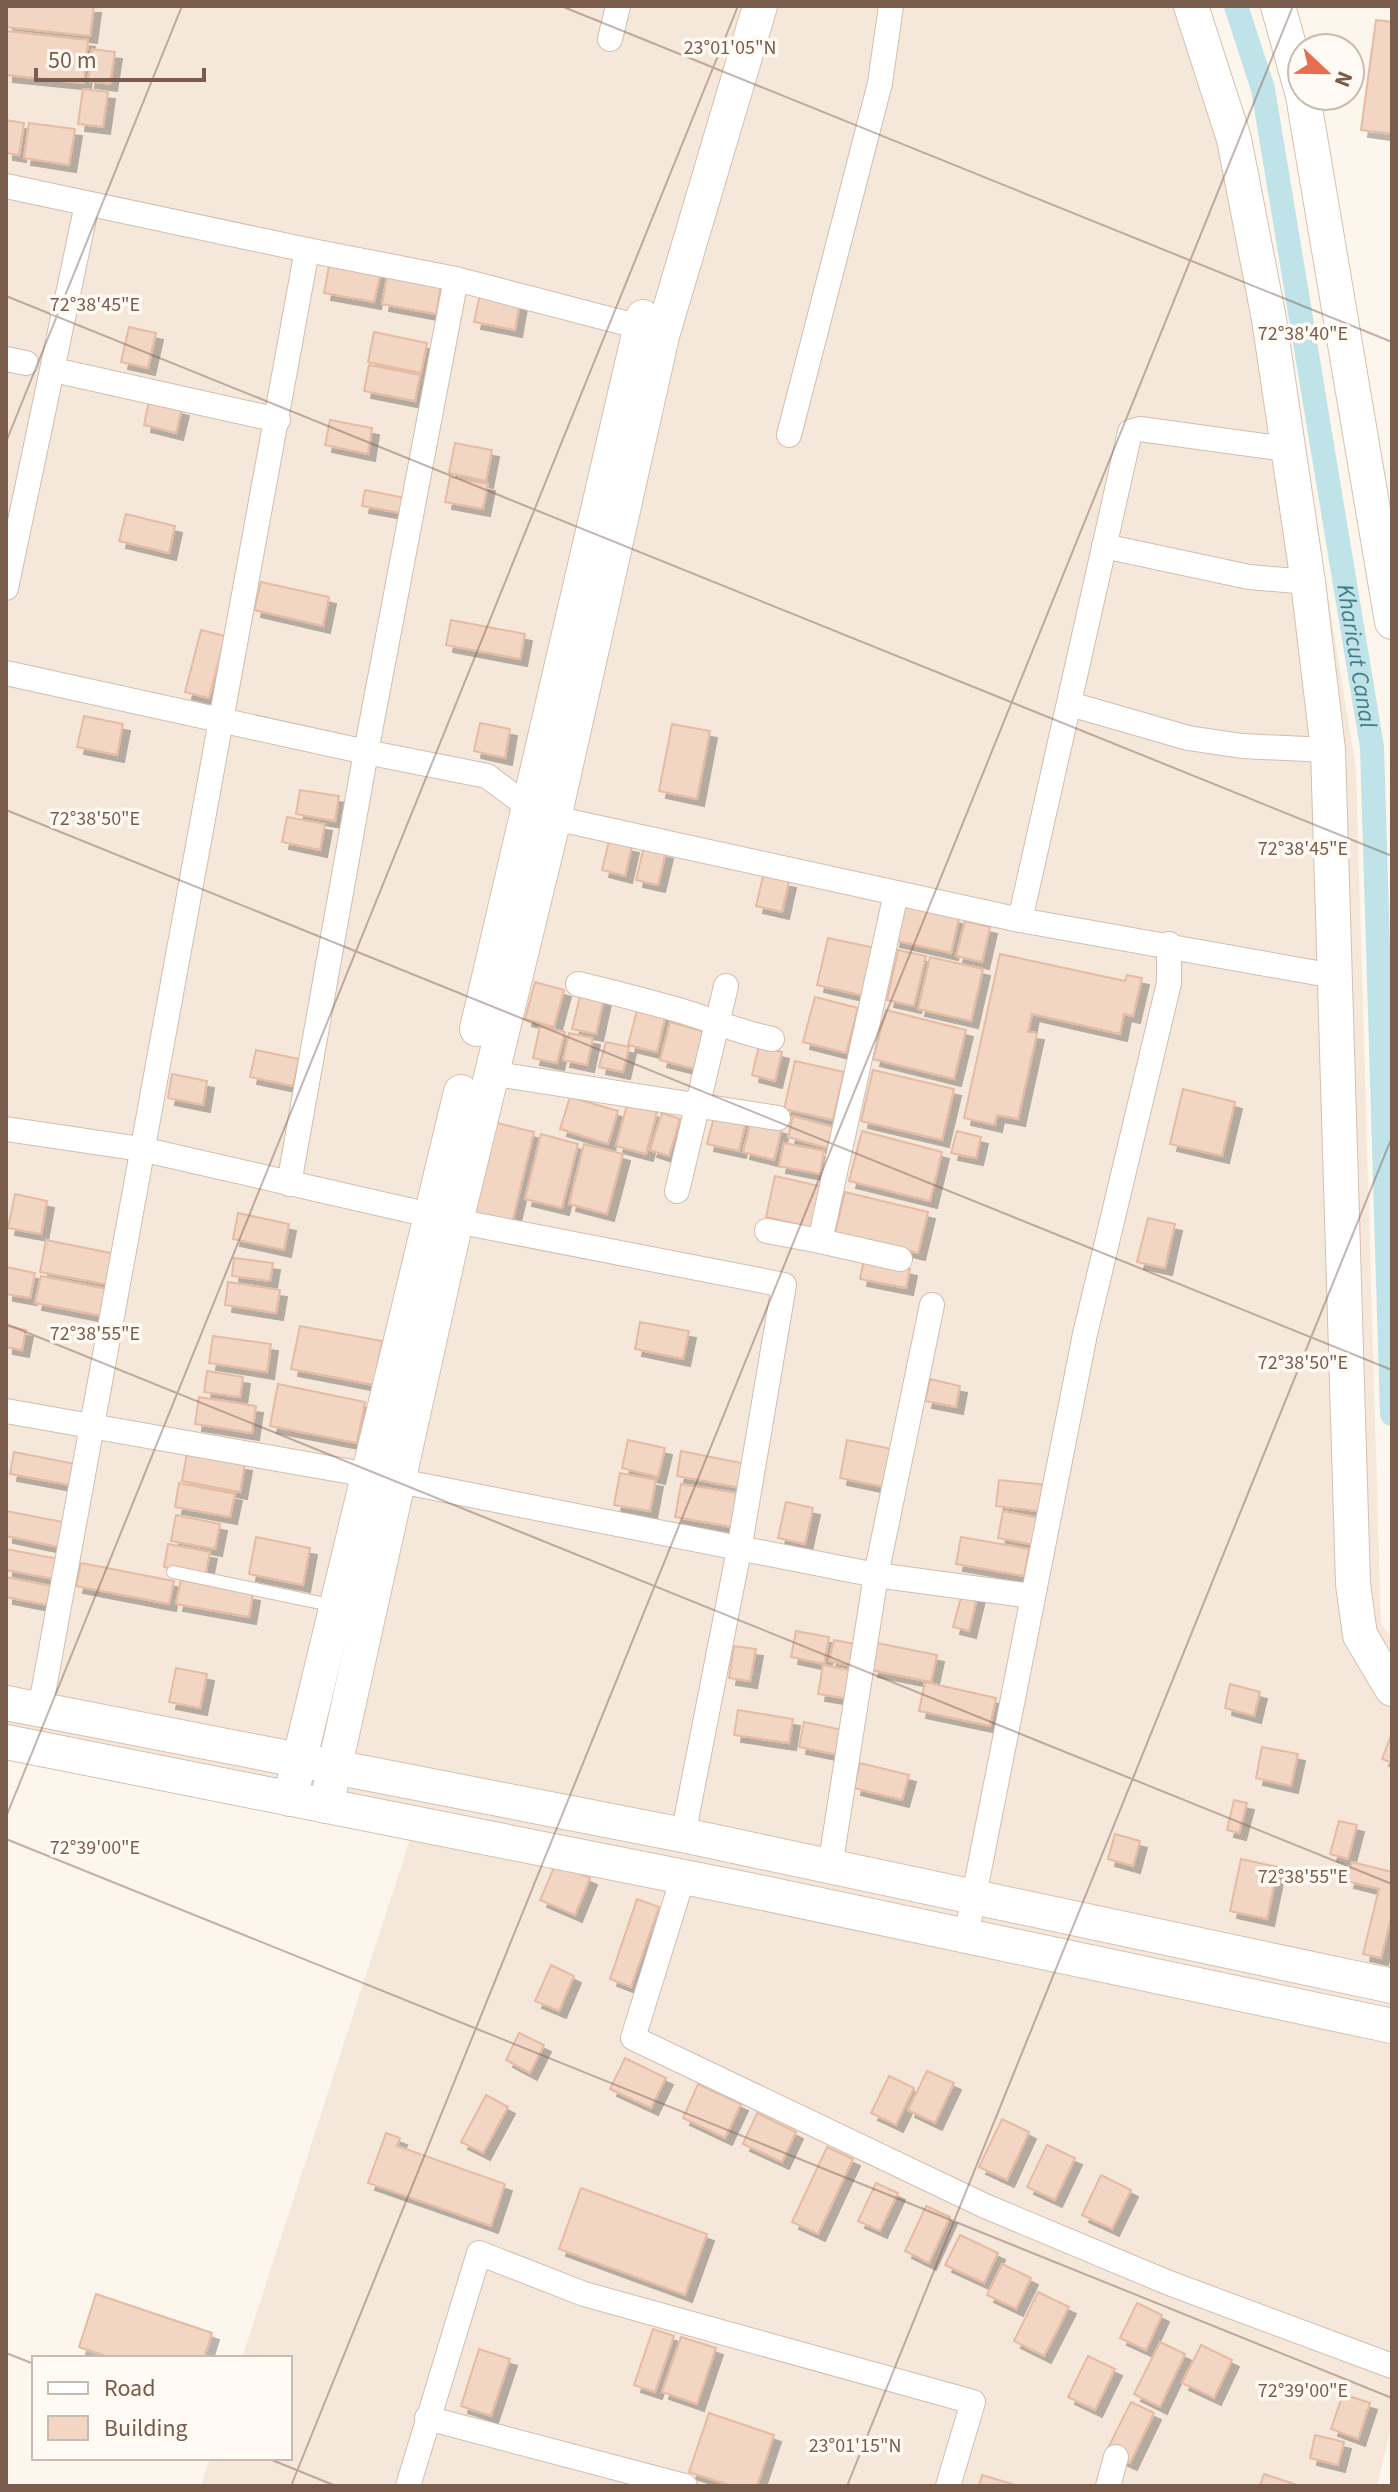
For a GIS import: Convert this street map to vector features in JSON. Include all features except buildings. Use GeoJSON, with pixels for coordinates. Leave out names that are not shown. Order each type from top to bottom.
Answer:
{"type":"FeatureCollection","features":[{"type":"Feature","properties":{"kind":"street"},"geometry":{"type":"LineString","coordinates":[[610,39],[618,6]]}},
{"type":"Feature","properties":{"kind":"street"},"geometry":{"type":"LineString","coordinates":[[444,1218],[490,1073],[640,327],[735,6]]}},
{"type":"Feature","properties":{"kind":"street"},"geometry":{"type":"LineString","coordinates":[[326,1806],[383,1478],[444,1218],[662,336],[760,6]]}},
{"type":"Feature","properties":{"kind":"street"},"geometry":{"type":"LineString","coordinates":[[789,435],[880,83],[891,6]]}},
{"type":"Feature","properties":{"kind":"street"},"geometry":{"type":"LineString","coordinates":[[1191,6],[1234,139],[1269,319],[1308,582],[1328,750],[1353,1584],[1360,1635],[1392,1689]]}},
{"type":"Feature","properties":{"kind":"street"},"geometry":{"type":"LineString","coordinates":[[1278,6],[1286,35]]}},
{"type":"Feature","properties":{"kind":"street"},"geometry":{"type":"LineString","coordinates":[[1305,112],[1392,622]]}},
{"type":"Feature","properties":{"kind":"street"},"geometry":{"type":"LineString","coordinates":[[6,186],[456,279],[640,327]]}},
{"type":"Feature","properties":{"kind":"street"},"geometry":{"type":"LineString","coordinates":[[6,588],[87,204]]}},
{"type":"Feature","properties":{"kind":"street"},"geometry":{"type":"LineString","coordinates":[[40,1710],[307,250]]}},
{"type":"Feature","properties":{"kind":"street"},"geometry":{"type":"LineString","coordinates":[[289,1184],[366,752],[456,279]]}},
{"type":"Feature","properties":{"kind":"street"},"geometry":{"type":"LineString","coordinates":[[54,370],[278,420]]}},
{"type":"Feature","properties":{"kind":"street"},"geometry":{"type":"LineString","coordinates":[[1020,920],[1130,432],[1140,429],[1286,449]]}},
{"type":"Feature","properties":{"kind":"street"},"geometry":{"type":"LineString","coordinates":[[1104,546],[1249,577],[1308,582]]}},
{"type":"Feature","properties":{"kind":"street"},"geometry":{"type":"LineString","coordinates":[[6,673],[487,776],[542,813],[1020,920],[1169,944],[1334,976]]}},
{"type":"Feature","properties":{"kind":"street"},"geometry":{"type":"LineString","coordinates":[[1070,704],[1188,738],[1242,746],[1328,750]]}},
{"type":"Feature","properties":{"kind":"street"},"geometry":{"type":"LineString","coordinates":[[820,1241],[896,893]]}},
{"type":"Feature","properties":{"kind":"street"},"geometry":{"type":"LineString","coordinates":[[966,1936],[1085,1334],[1169,983],[1169,944]]}},
{"type":"Feature","properties":{"kind":"street"},"geometry":{"type":"LineString","coordinates":[[578,984],[716,1023],[727,1029],[772,1039]]}},
{"type":"Feature","properties":{"kind":"street"},"geometry":{"type":"LineString","coordinates":[[677,1191],[726,986]]}},
{"type":"Feature","properties":{"kind":"street"},"geometry":{"type":"LineString","coordinates":[[490,1073],[778,1118]]}},
{"type":"Feature","properties":{"kind":"street"},"geometry":{"type":"LineString","coordinates":[[6,1129],[141,1149],[444,1218],[784,1285],[739,1550],[683,1835]]}},
{"type":"Feature","properties":{"kind":"street"},"geometry":{"type":"LineString","coordinates":[[767,1231],[900,1259]]}},
{"type":"Feature","properties":{"kind":"street"},"geometry":{"type":"LineString","coordinates":[[830,1867],[876,1575],[932,1305]]}},
{"type":"Feature","properties":{"kind":"street"},"geometry":{"type":"LineString","coordinates":[[6,1411],[383,1478],[876,1575],[1032,1596]]}},
{"type":"Feature","properties":{"kind":"street"},"geometry":{"type":"LineString","coordinates":[[290,1799],[338,1607],[383,1478]]}},
{"type":"Feature","properties":{"kind":"street"},"geometry":{"type":"LineString","coordinates":[[6,1703],[683,1835],[1392,1986]]}},
{"type":"Feature","properties":{"kind":"street"},"geometry":{"type":"LineString","coordinates":[[6,1742],[683,1877],[1392,2026]]}},
{"type":"Feature","properties":{"kind":"street"},"geometry":{"type":"LineString","coordinates":[[683,1877],[633,2038],[985,2206],[1169,2283],[1392,2366]]}},
{"type":"Feature","properties":{"kind":"street"},"geometry":{"type":"LineString","coordinates":[[408,2486],[479,2253],[584,2294],[973,2402],[948,2486]]}},
{"type":"Feature","properties":{"kind":"street"},"geometry":{"type":"LineString","coordinates":[[427,2418],[685,2486]]}},
{"type":"Feature","properties":{"kind":"street"},"geometry":{"type":"LineString","coordinates":[[1108,2486],[1116,2457]]}},
{"type":"Feature","properties":{"kind":"lane"},"geometry":{"type":"LineString","coordinates":[[173,1572],[338,1607]]}},
{"type":"Feature","properties":{"kind":"shaded area"},"geometry":{"type":"Polygon","coordinates":[[[6,6],[1201,6],[1266,219],[1356,768],[1381,1624],[1392,1638],[1392,2423],[1377,2486],[201,2486],[209,2460],[292,2460],[292,2356],[243,2356],[412,1833],[6,1756],[6,6]]]}},
{"type":"Feature","properties":{"kind":"waterway","name":"Kharicut Canal"},"geometry":{"type":"LineString","coordinates":[[1236,6],[1263,89],[1372,747],[1392,1414]]}}]}
